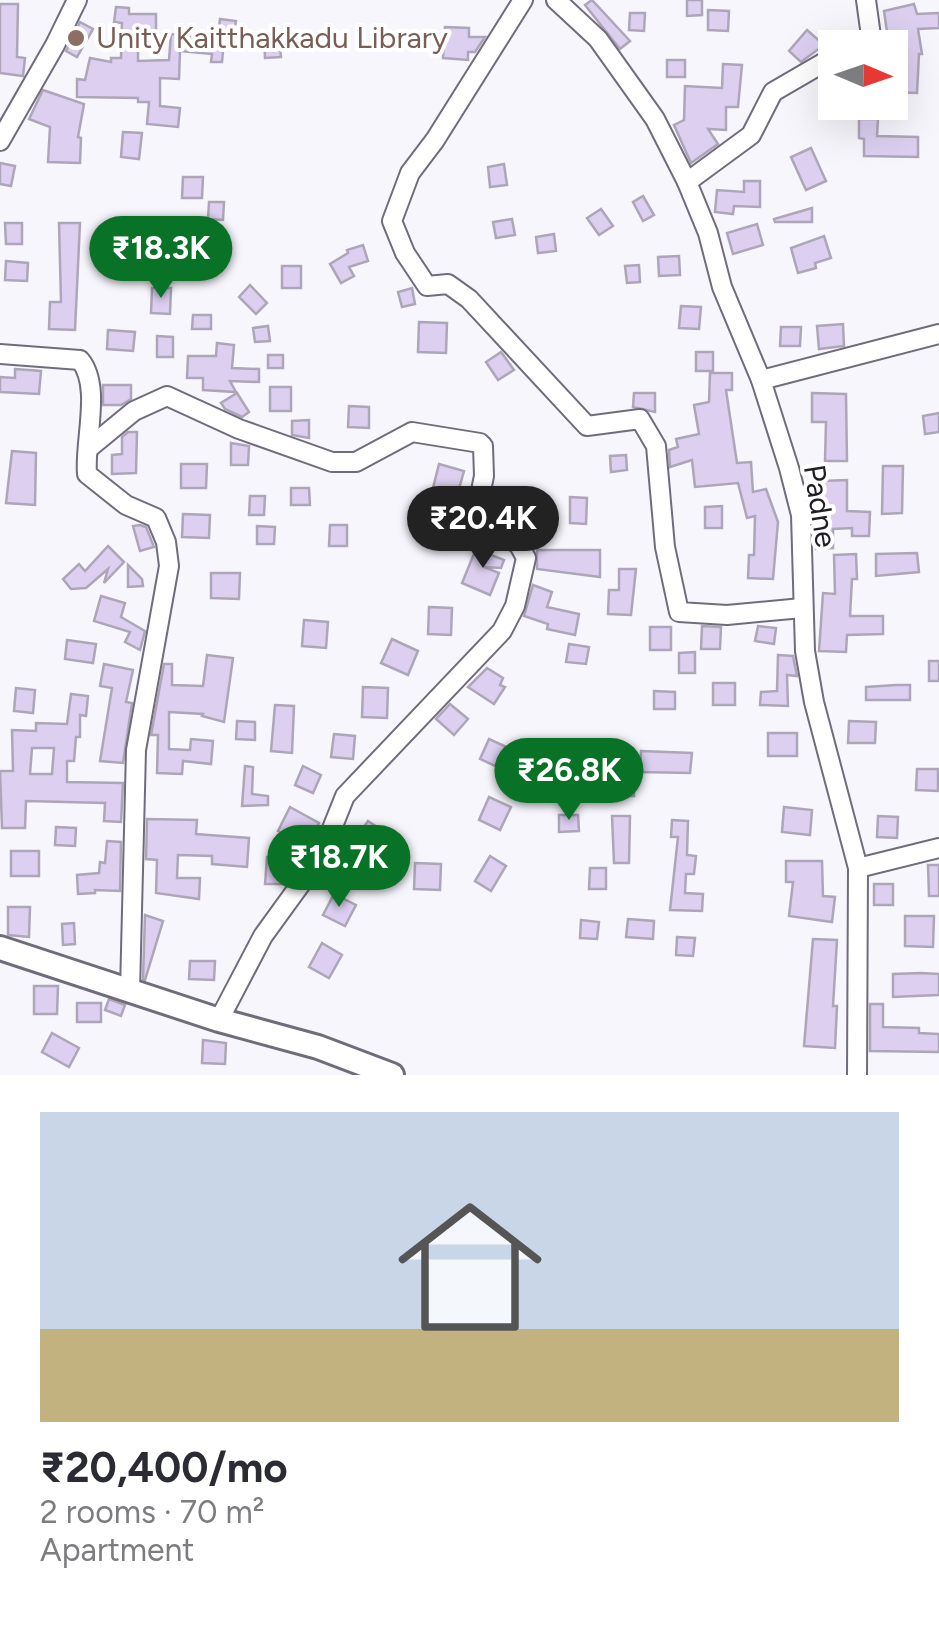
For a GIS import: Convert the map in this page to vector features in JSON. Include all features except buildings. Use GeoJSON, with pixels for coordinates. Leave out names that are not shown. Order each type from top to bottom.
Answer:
{"type":"FeatureCollection","features":[{"type":"Feature","properties":{"kind":"main road"},"geometry":{"type":"LineString","coordinates":[[0,948],[219,1020],[336,1052],[392,1075]]}},
{"type":"Feature","properties":{"kind":"street"},"geometry":{"type":"LineString","coordinates":[[0,141],[56,45],[77,0]]}},
{"type":"Feature","properties":{"kind":"street"},"geometry":{"type":"LineString","coordinates":[[523,0],[410,174],[392,222],[405,253],[427,286],[448,284],[468,300],[587,426],[640,418],[656,446],[661,516],[680,612],[727,614],[802,608]]}},
{"type":"Feature","properties":{"kind":"street","name":"Padne"},"geometry":{"type":"LineString","coordinates":[[556,0],[598,39],[656,119],[687,182],[708,233],[722,287],[760,380],[801,515],[802,608],[814,702],[858,868],[857,1075]]}},
{"type":"Feature","properties":{"kind":"street"},"geometry":{"type":"LineString","coordinates":[[866,0],[870,30]]}},
{"type":"Feature","properties":{"kind":"street"},"geometry":{"type":"LineString","coordinates":[[687,182],[751,135],[773,92],[818,66]]}},
{"type":"Feature","properties":{"kind":"street"},"geometry":{"type":"LineString","coordinates":[[760,380],[939,334]]}},
{"type":"Feature","properties":{"kind":"street"},"geometry":{"type":"LineString","coordinates":[[0,354],[80,360],[90,382],[87,474],[126,506],[156,518],[166,542],[169,566],[136,750],[130,991]]}},
{"type":"Feature","properties":{"kind":"street"},"geometry":{"type":"LineString","coordinates":[[89,448],[134,412],[167,396],[332,462],[356,462],[412,432],[480,443],[484,446],[484,476],[478,505],[483,517],[519,545],[526,558],[515,606],[502,630],[345,796],[321,856],[262,936],[219,1020]]}},
{"type":"Feature","properties":{"kind":"street"},"geometry":{"type":"LineString","coordinates":[[858,868],[939,848]]}},
{"type":"Feature","properties":{"kind":"place","name":"Unity Kaitthakkadu Library"},"geometry":{"type":"Point","coordinates":[76,38]}}]}
